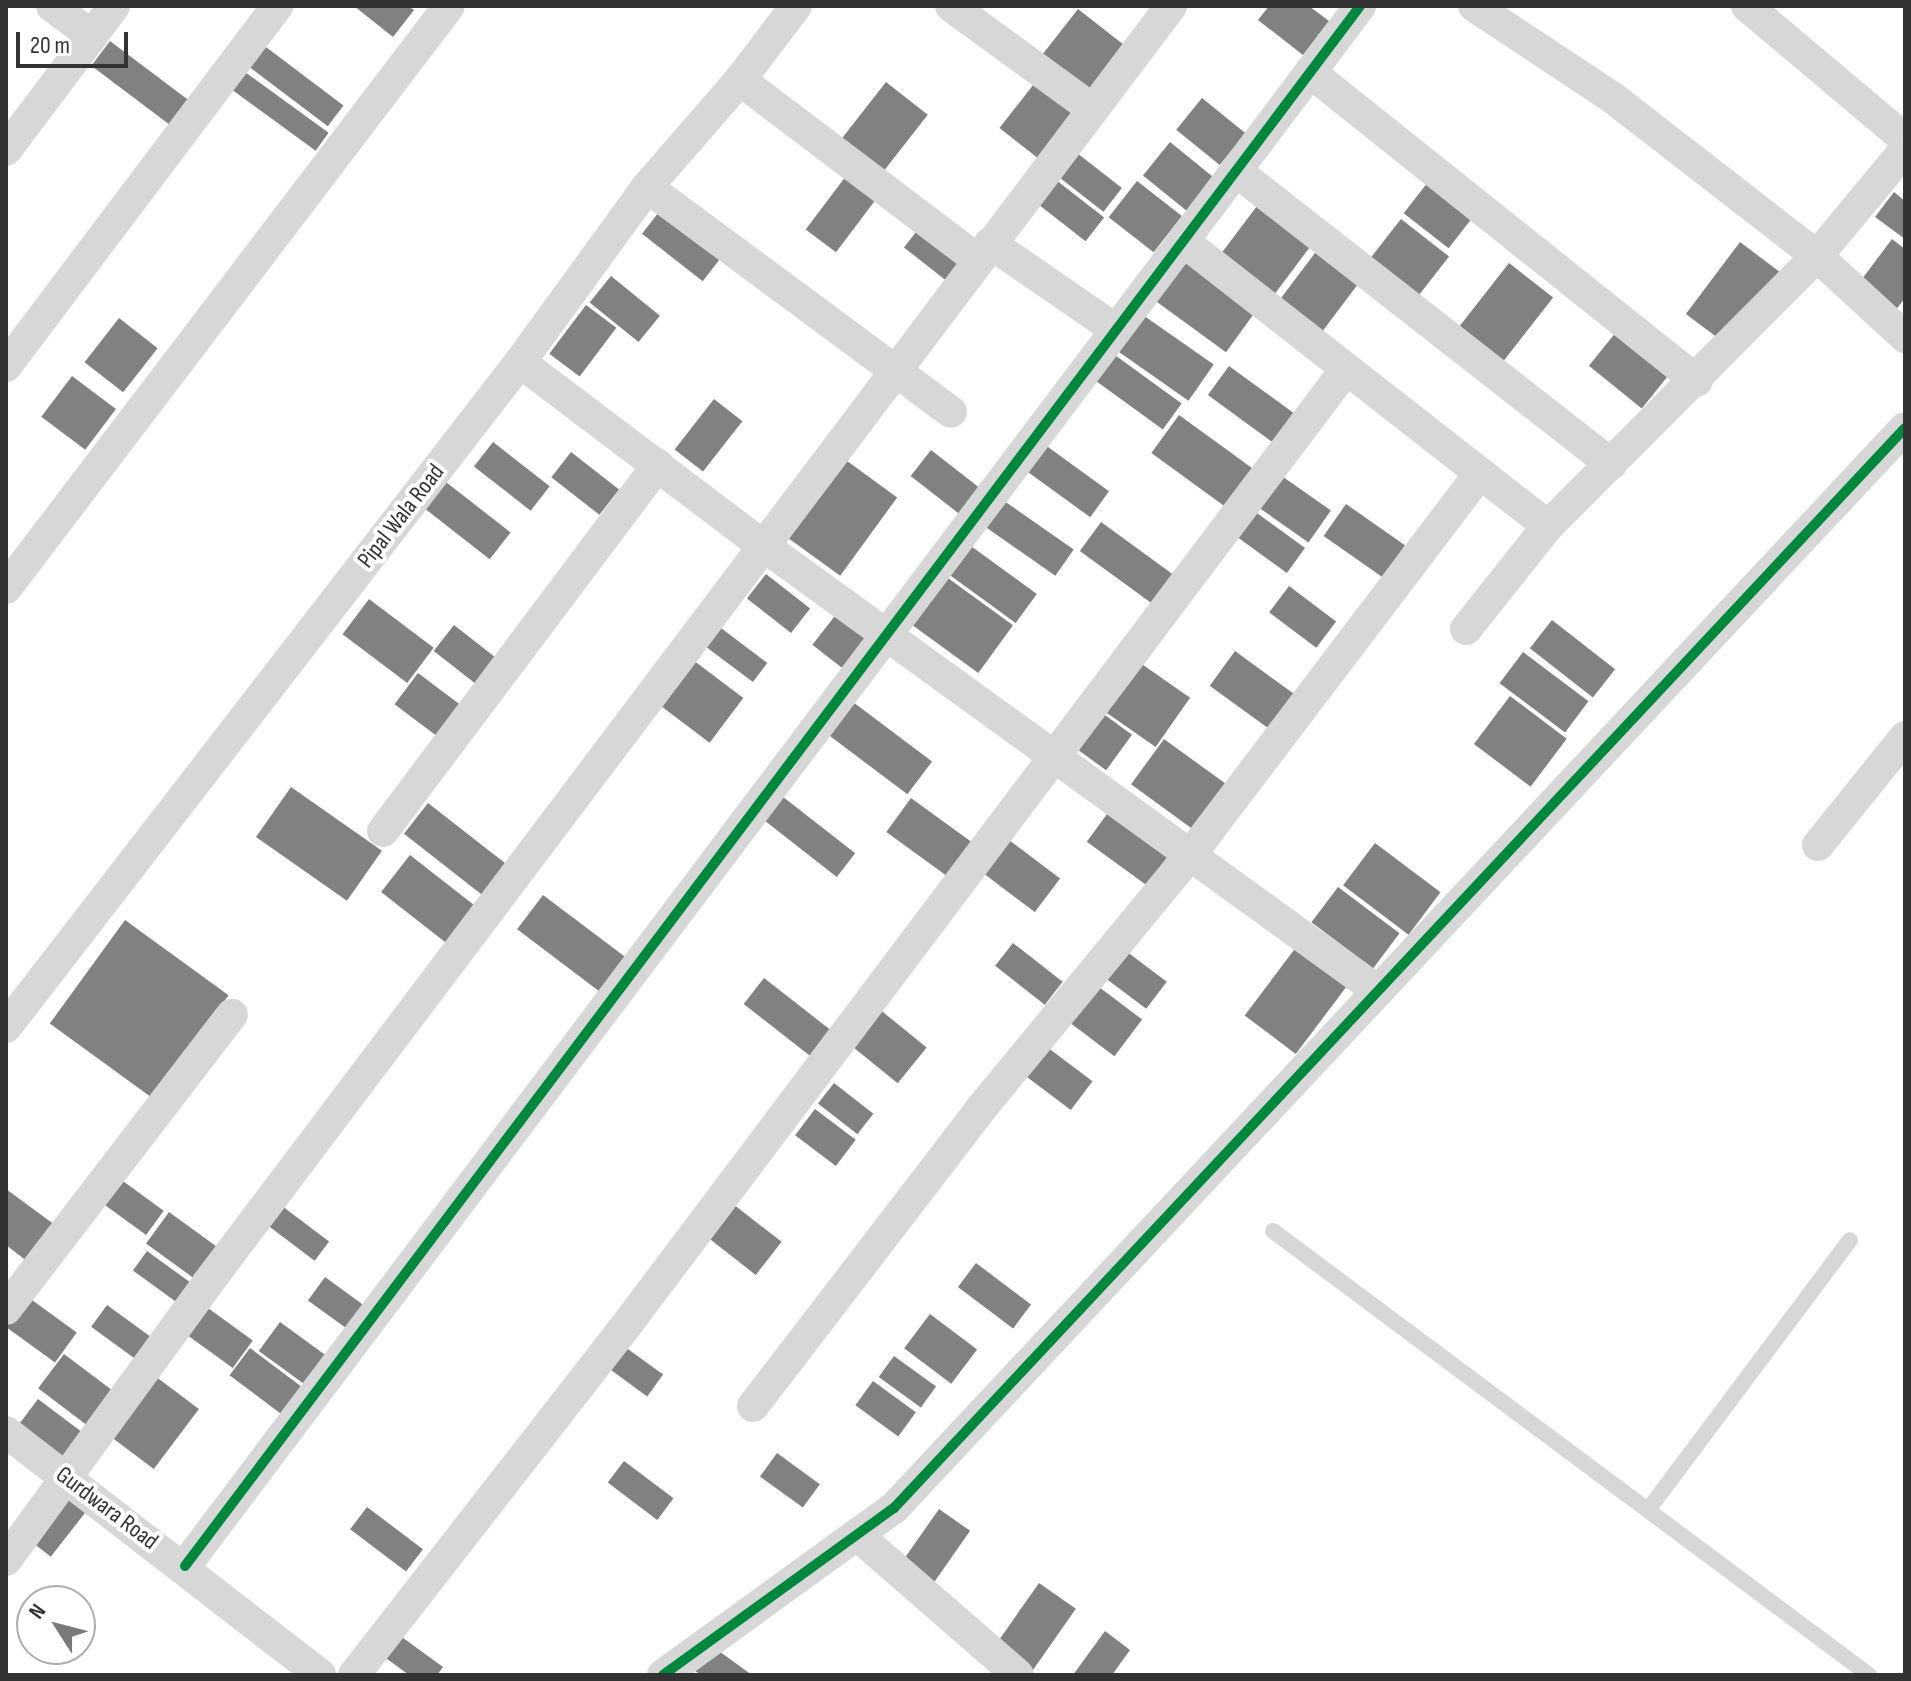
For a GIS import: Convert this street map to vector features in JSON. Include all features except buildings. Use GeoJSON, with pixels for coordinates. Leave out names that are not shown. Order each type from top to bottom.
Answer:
{"type":"FeatureCollection","features":[{"type":"Feature","properties":{"kind":"street"},"geometry":{"type":"LineString","coordinates":[[52,6],[92,36]]}},
{"type":"Feature","properties":{"kind":"street"},"geometry":{"type":"LineString","coordinates":[[7,148],[114,6]]}},
{"type":"Feature","properties":{"kind":"street"},"geometry":{"type":"LineString","coordinates":[[6,366],[277,6]]}},
{"type":"Feature","properties":{"kind":"street","name":"Pipal Wala Road"},"geometry":{"type":"LineString","coordinates":[[6,1027],[520,362],[647,187],[740,80],[796,6]]}},
{"type":"Feature","properties":{"kind":"street"},"geometry":{"type":"LineString","coordinates":[[951,6],[1092,109]]}},
{"type":"Feature","properties":{"kind":"street"},"geometry":{"type":"LineString","coordinates":[[6,1560],[983,251],[1171,6]]}},
{"type":"Feature","properties":{"kind":"street"},"geometry":{"type":"LineString","coordinates":[[185,1566],[1360,6]]}},
{"type":"Feature","properties":{"kind":"street"},"geometry":{"type":"LineString","coordinates":[[1474,6],[1613,98],[1817,256],[1905,337]]}},
{"type":"Feature","properties":{"kind":"street"},"geometry":{"type":"LineString","coordinates":[[1747,6],[1905,139]]}},
{"type":"Feature","properties":{"kind":"street"},"geometry":{"type":"LineString","coordinates":[[6,588],[436,10]]}},
{"type":"Feature","properties":{"kind":"street"},"geometry":{"type":"LineString","coordinates":[[1310,72],[1697,381]]}},
{"type":"Feature","properties":{"kind":"street"},"geometry":{"type":"LineString","coordinates":[[740,80],[983,251],[1116,330]]}},
{"type":"Feature","properties":{"kind":"street"},"geometry":{"type":"LineString","coordinates":[[1466,629],[1548,526],[1697,381],[1817,256],[1905,150]]}},
{"type":"Feature","properties":{"kind":"street"},"geometry":{"type":"LineString","coordinates":[[1236,171],[1611,464]]}},
{"type":"Feature","properties":{"kind":"street"},"geometry":{"type":"LineString","coordinates":[[647,187],[951,412]]}},
{"type":"Feature","properties":{"kind":"street"},"geometry":{"type":"LineString","coordinates":[[1183,241],[1548,526]]}},
{"type":"Feature","properties":{"kind":"street"},"geometry":{"type":"LineString","coordinates":[[520,362],[765,547],[887,632],[1378,991]]}},
{"type":"Feature","properties":{"kind":"street"},"geometry":{"type":"LineString","coordinates":[[354,1675],[634,1315],[1346,369]]}},
{"type":"Feature","properties":{"kind":"street"},"geometry":{"type":"LineString","coordinates":[[663,1675],[894,1508],[1905,428]]}},
{"type":"Feature","properties":{"kind":"street"},"geometry":{"type":"LineString","coordinates":[[383,831],[658,465]]}},
{"type":"Feature","properties":{"kind":"street"},"geometry":{"type":"LineString","coordinates":[[753,1406],[979,1111],[1191,854],[1480,473]]}},
{"type":"Feature","properties":{"kind":"street"},"geometry":{"type":"LineString","coordinates":[[1818,845],[1905,737]]}},
{"type":"Feature","properties":{"kind":"street"},"geometry":{"type":"LineString","coordinates":[[6,1309],[232,1015]]}},
{"type":"Feature","properties":{"kind":"street","name":"Gurdwara Road"},"geometry":{"type":"LineString","coordinates":[[6,1432],[185,1566],[320,1675]]}},
{"type":"Feature","properties":{"kind":"street"},"geometry":{"type":"LineString","coordinates":[[857,1535],[1018,1675]]}},
{"type":"Feature","properties":{"kind":"lane"},"geometry":{"type":"LineString","coordinates":[[1273,1231],[1869,1675]]}},
{"type":"Feature","properties":{"kind":"lane"},"geometry":{"type":"LineString","coordinates":[[1648,1510],[1850,1240]]}},
{"type":"Feature","properties":{"kind":"cycle path"},"geometry":{"type":"LineString","coordinates":[[185,1566],[1360,6]]}},
{"type":"Feature","properties":{"kind":"cycle path"},"geometry":{"type":"LineString","coordinates":[[663,1675],[894,1508],[1905,428]]}}]}
